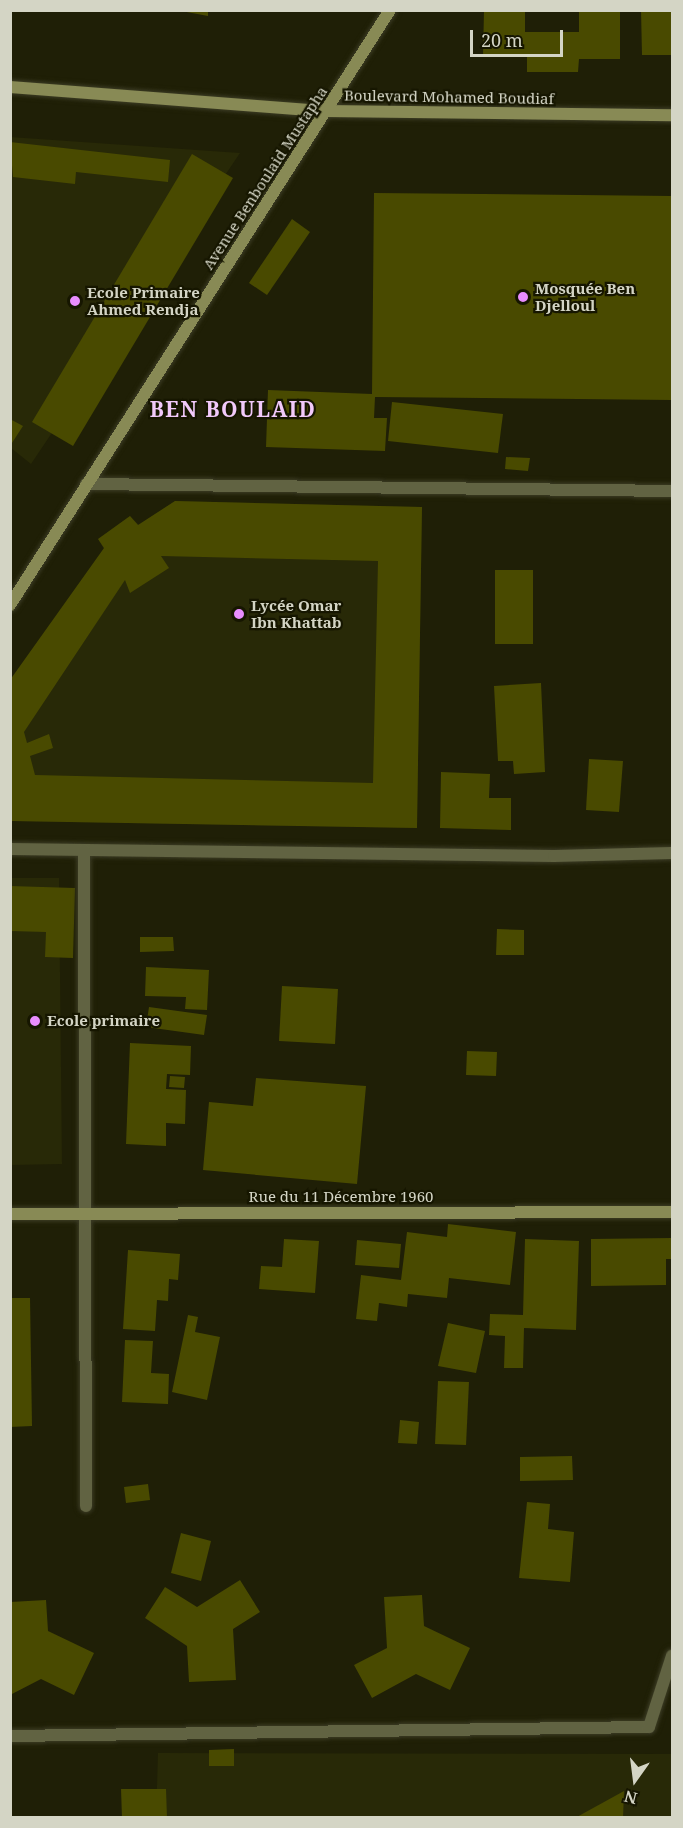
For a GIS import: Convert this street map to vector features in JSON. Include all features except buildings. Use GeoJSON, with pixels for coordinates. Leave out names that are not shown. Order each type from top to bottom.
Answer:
{"type":"FeatureCollection","features":[{"type":"Feature","properties":{"kind":"main road","name":"Avenue Benboulaid Mustapha"},"geometry":{"type":"LineString","coordinates":[[10,605],[390,10]]}},
{"type":"Feature","properties":{"kind":"main road","name":"Boulevard Mohamed Boudiaf"},"geometry":{"type":"LineString","coordinates":[[10,87],[325,111],[672,114]]}},
{"type":"Feature","properties":{"kind":"main road","name":"Rue du 11 Décembre 1960"},"geometry":{"type":"LineString","coordinates":[[10,1214],[672,1212]]}},
{"type":"Feature","properties":{"kind":"street"},"geometry":{"type":"LineString","coordinates":[[86,484],[672,491]]}},
{"type":"Feature","properties":{"kind":"street"},"geometry":{"type":"LineString","coordinates":[[10,849],[554,856],[672,853]]}},
{"type":"Feature","properties":{"kind":"street"},"geometry":{"type":"LineString","coordinates":[[84,850],[87,1506]]}},
{"type":"Feature","properties":{"kind":"street"},"geometry":{"type":"LineString","coordinates":[[10,1736],[649,1727],[672,1656]]}},
{"type":"Feature","properties":{"kind":"shaded area","name":"Ecole Primaire Ahmed Rendja"},"geometry":{"type":"Polygon","coordinates":[[[10,137],[240,153],[31,464],[11,448],[10,137]]]}},
{"type":"Feature","properties":{"kind":"shaded area","name":"Lycée Omar Ibn Khattab"},"geometry":{"type":"Polygon","coordinates":[[[175,501],[422,507],[417,828],[11,821],[11,680],[104,549],[98,539],[130,516],[139,525],[175,501]]]}},
{"type":"Feature","properties":{"kind":"shaded area","name":"Ecole primaire"},"geometry":{"type":"Polygon","coordinates":[[[10,878],[59,878],[62,1164],[11,1165],[10,878]]]}},
{"type":"Feature","properties":{"kind":"shaded area"},"geometry":{"type":"Polygon","coordinates":[[[158,1753],[672,1754],[672,1817],[156,1818],[158,1753]]]}},
{"type":"Feature","properties":{"kind":"place","name":"Mosquée Ben Djelloul"},"geometry":{"type":"Point","coordinates":[523,297]}},
{"type":"Feature","properties":{"kind":"place","name":"Ecole Primaire Ahmed Rendja"},"geometry":{"type":"Point","coordinates":[75,301]}},
{"type":"Feature","properties":{"kind":"place","name":"Lycée Omar Ibn Khattab"},"geometry":{"type":"Point","coordinates":[239,614]}},
{"type":"Feature","properties":{"kind":"place","name":"Ecole primaire"},"geometry":{"type":"Point","coordinates":[35,1021]}},
{"type":"Feature","properties":{"kind":"district","name":"BEN BOULAID"},"geometry":{"type":"Point","coordinates":[233,409]}}]}
